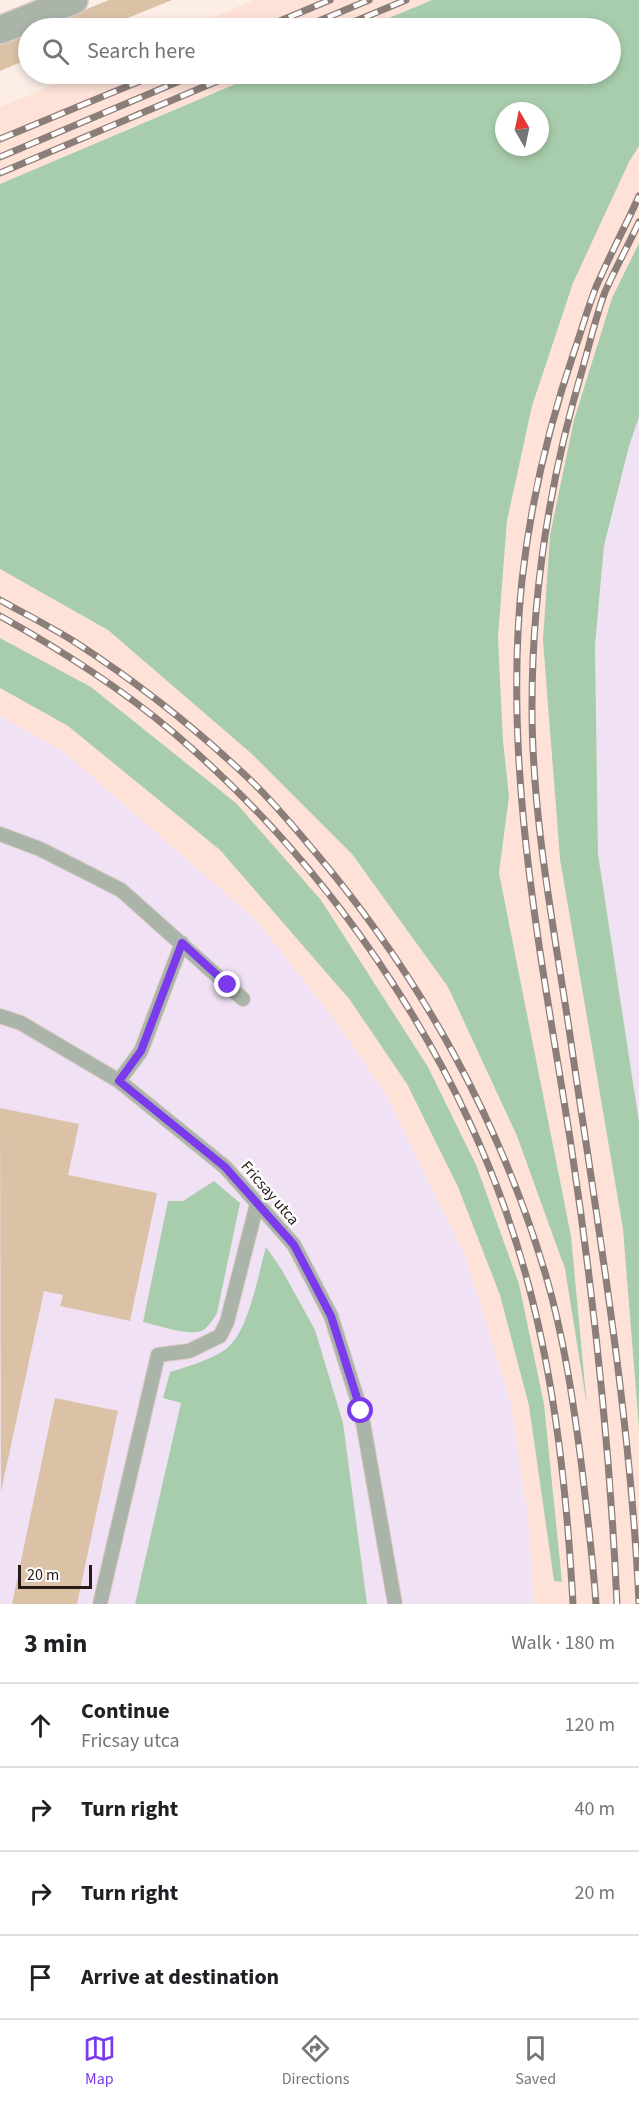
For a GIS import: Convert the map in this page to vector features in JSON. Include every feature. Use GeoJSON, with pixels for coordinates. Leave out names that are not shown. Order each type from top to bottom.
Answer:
{"type":"FeatureCollection","features":[{"type":"Feature","properties":{"kind":"street"},"geometry":{"type":"LineString","coordinates":[[30,18],[74,0]]}},
{"type":"Feature","properties":{"kind":"street"},"geometry":{"type":"LineString","coordinates":[[0,30],[18,23]]}},
{"type":"Feature","properties":{"kind":"lane"},"geometry":{"type":"LineString","coordinates":[[0,834],[40,849],[121,890],[243,999]]}},
{"type":"Feature","properties":{"kind":"lane"},"geometry":{"type":"LineString","coordinates":[[119,1081],[141,1051],[182,943]]}},
{"type":"Feature","properties":{"kind":"lane","name":"Fricsay utca"},"geometry":{"type":"LineString","coordinates":[[0,1016],[21,1023],[119,1081],[225,1167],[294,1245],[331,1316],[361,1411],[395,1604]]}},
{"type":"Feature","properties":{"kind":"lane"},"geometry":{"type":"LineString","coordinates":[[100,1604],[158,1355],[189,1350],[220,1336],[227,1322],[257,1204]]}},
{"type":"Feature","properties":{"kind":"shaded area"},"geometry":{"type":"Polygon","coordinates":[[[254,0],[432,0],[389,18],[211,18],[254,0]]]}},
{"type":"Feature","properties":{"kind":"shaded area"},"geometry":{"type":"Polygon","coordinates":[[[56,84],[235,84],[0,184],[0,107],[56,84]]]}},
{"type":"Feature","properties":{"kind":"shaded area"},"geometry":{"type":"Polygon","coordinates":[[[639,146],[639,243],[612,298],[574,420],[550,535],[552,750],[560,859],[623,1229],[639,1429],[639,1604],[534,1604],[528,1516],[510,1400],[465,1256],[387,1096],[335,1020],[255,919],[63,752],[0,716],[0,688],[68,726],[220,850],[350,1000],[407,1084],[458,1187],[500,1295],[529,1406],[544,1404],[519,1284],[477,1167],[428,1067],[321,900],[91,687],[0,638],[0,569],[108,630],[253,755],[352,854],[448,987],[517,1136],[565,1269],[586,1392],[571,1236],[499,873],[509,796],[503,741],[498,637],[507,521],[532,406],[573,283],[629,162],[639,146]]]}},
{"type":"Feature","properties":{"kind":"shaded area"},"geometry":{"type":"Polygon","coordinates":[[[639,417],[639,1122],[598,854],[595,645],[604,547],[629,446],[639,417]]]}},
{"type":"Feature","properties":{"kind":"shaded area"},"geometry":{"type":"Polygon","coordinates":[[[0,716],[63,751],[255,919],[335,1020],[387,1096],[465,1256],[510,1400],[528,1516],[534,1604],[0,1604],[0,716]]]}},
{"type":"Feature","properties":{"kind":"green space"},"geometry":{"type":"Polygon","coordinates":[[[432,0],[639,0],[639,146],[629,162],[573,283],[532,406],[507,521],[498,637],[503,741],[509,796],[499,873],[571,1236],[587,1406],[565,1269],[517,1136],[448,987],[352,854],[253,755],[108,630],[0,569],[0,184],[235,84],[621,84],[621,18],[389,18],[432,0]]]}},
{"type":"Feature","properties":{"kind":"green space"},"geometry":{"type":"Polygon","coordinates":[[[639,243],[639,417],[629,446],[604,546],[595,645],[598,854],[639,1122],[639,1429],[623,1229],[560,859],[543,640],[550,535],[574,420],[612,298],[639,243]]]}},
{"type":"Feature","properties":{"kind":"green space"},"geometry":{"type":"Polygon","coordinates":[[[0,638],[91,687],[236,803],[321,900],[428,1067],[477,1167],[519,1284],[544,1404],[562,1582],[554,1581],[529,1406],[500,1295],[458,1187],[407,1084],[350,1000],[220,850],[68,726],[0,688],[0,638]]]}},
{"type":"Feature","properties":{"kind":"green space"},"geometry":{"type":"Polygon","coordinates":[[[214,1181],[240,1203],[217,1313],[206,1328],[195,1332],[143,1322],[168,1201],[183,1201],[214,1181]]]}},
{"type":"Feature","properties":{"kind":"green space"},"geometry":{"type":"Polygon","coordinates":[[[266,1247],[282,1270],[315,1330],[343,1423],[367,1604],[135,1604],[181,1403],[163,1398],[170,1372],[213,1356],[226,1349],[234,1341],[247,1316],[266,1247]]]}},
{"type":"Feature","properties":{"kind":"building"},"geometry":{"type":"Polygon","coordinates":[[[109,0],[172,0],[128,18],[65,18],[109,0]]]}},
{"type":"Feature","properties":{"kind":"building"},"geometry":{"type":"Polygon","coordinates":[[[18,37],[18,63],[0,71],[0,45],[18,37]]]}},
{"type":"Feature","properties":{"kind":"building"},"geometry":{"type":"Polygon","coordinates":[[[0,1108],[79,1124],[68,1175],[157,1193],[130,1321],[60,1306],[63,1295],[44,1291],[1,1492],[0,1108]]]}},
{"type":"Feature","properties":{"kind":"building"},"geometry":{"type":"Polygon","coordinates":[[[55,1398],[118,1411],[77,1604],[12,1604],[55,1398]]]}},
{"type":"Feature","properties":{"kind":"railway"},"geometry":{"type":"LineString","coordinates":[[287,18],[330,0]]}},
{"type":"Feature","properties":{"kind":"railway"},"geometry":{"type":"LineString","coordinates":[[326,18],[369,0]]}},
{"type":"Feature","properties":{"kind":"railway"},"geometry":{"type":"LineString","coordinates":[[363,18],[406,0]]}},
{"type":"Feature","properties":{"kind":"railway"},"geometry":{"type":"LineString","coordinates":[[0,139],[133,84]]}},
{"type":"Feature","properties":{"kind":"railway"},"geometry":{"type":"LineString","coordinates":[[0,157],[172,84]]}},
{"type":"Feature","properties":{"kind":"railway"},"geometry":{"type":"LineString","coordinates":[[0,173],[210,84]]}},
{"type":"Feature","properties":{"kind":"railway"},"geometry":{"type":"LineString","coordinates":[[617,1604],[610,1489],[594,1317],[571,1145],[528,864],[517,722],[517,651],[526,550],[549,434],[593,295],[639,196]]}},
{"type":"Feature","properties":{"kind":"railway"},"geometry":{"type":"LineString","coordinates":[[639,222],[602,301],[561,451],[539,578],[532,707],[539,826],[620,1384],[635,1530],[639,1603]]}},
{"type":"Feature","properties":{"kind":"railway"},"geometry":{"type":"LineString","coordinates":[[0,600],[66,636],[120,672],[184,722],[245,775],[290,822],[353,899],[389,949],[453,1052],[505,1161],[546,1276],[572,1396],[592,1553],[596,1604]]}},
{"type":"Feature","properties":{"kind":"railway"},"geometry":{"type":"LineString","coordinates":[[0,616],[68,656],[135,702],[175,734],[235,789],[291,849],[344,914],[392,982],[435,1054],[472,1128],[503,1205],[528,1283],[546,1362],[559,1442],[573,1604]]}},
{"type":"Feature","properties":{"kind":"route"},"geometry":{"type":"LineString","coordinates":[[228,985],[182,943],[141,1051],[119,1081],[225,1167],[294,1245],[331,1316],[361,1411]]}}]}
